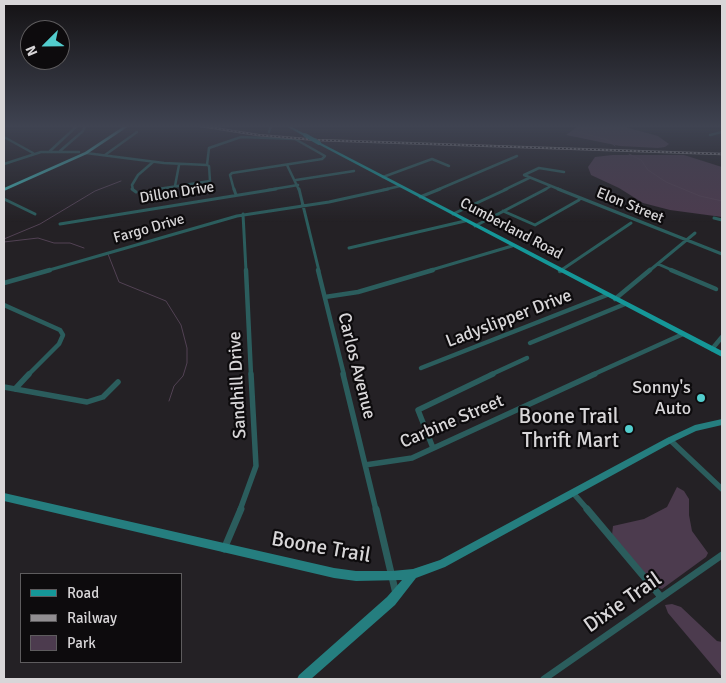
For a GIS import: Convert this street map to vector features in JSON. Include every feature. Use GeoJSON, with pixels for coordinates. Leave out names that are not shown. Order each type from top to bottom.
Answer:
{"type":"FeatureCollection","features":[{"type":"Feature","properties":{"kind":"highway"},"geometry":{"type":"LineString","coordinates":[[4,188],[67,158]]}},
{"type":"Feature","properties":{"kind":"highway"},"geometry":{"type":"LineString","coordinates":[[59,165],[70,158]]}},
{"type":"Feature","properties":{"kind":"highway"},"geometry":{"type":"LineString","coordinates":[[4,188],[74,158]]}},
{"type":"Feature","properties":{"kind":"main road","name":"Cumberland Road"},"geometry":{"type":"LineString","coordinates":[[347,158],[512,246],[722,354]]}},
{"type":"Feature","properties":{"kind":"street"},"geometry":{"type":"LineString","coordinates":[[4,164],[20,158]]}},
{"type":"Feature","properties":{"kind":"street"},"geometry":{"type":"LineString","coordinates":[[125,158],[179,165],[207,166]]}},
{"type":"Feature","properties":{"kind":"street"},"geometry":{"type":"LineString","coordinates":[[151,190],[211,180],[209,166],[207,166],[208,158]]}},
{"type":"Feature","properties":{"kind":"street"},"geometry":{"type":"LineString","coordinates":[[236,195],[230,175],[232,173],[325,158]]}},
{"type":"Feature","properties":{"kind":"street"},"geometry":{"type":"LineString","coordinates":[[420,197],[513,158]]}},
{"type":"Feature","properties":{"kind":"street"},"geometry":{"type":"LineString","coordinates":[[383,177],[432,159],[449,166]]}},
{"type":"Feature","properties":{"kind":"street"},"geometry":{"type":"LineString","coordinates":[[136,192],[132,189],[132,185],[138,175],[153,162]]}},
{"type":"Feature","properties":{"kind":"street"},"geometry":{"type":"LineString","coordinates":[[175,186],[179,165]]}},
{"type":"Feature","properties":{"kind":"street","name":"Carlos Avenue"},"geometry":{"type":"LineString","coordinates":[[287,165],[297,182],[396,595]]}},
{"type":"Feature","properties":{"kind":"street"},"geometry":{"type":"LineString","coordinates":[[529,178],[524,175],[539,168],[564,172]]}},
{"type":"Feature","properties":{"kind":"street","name":"Dillon Drive"},"geometry":{"type":"LineString","coordinates":[[60,224],[236,195],[354,171]]}},
{"type":"Feature","properties":{"kind":"street"},"geometry":{"type":"LineString","coordinates":[[453,214],[529,178]]}},
{"type":"Feature","properties":{"kind":"street","name":"Elon Street"},"geometry":{"type":"LineString","coordinates":[[529,178],[722,254]]}},
{"type":"Feature","properties":{"kind":"street","name":"Fargo Drive"},"geometry":{"type":"LineString","coordinates":[[4,283],[243,214],[329,202],[400,186]]}},
{"type":"Feature","properties":{"kind":"street"},"geometry":{"type":"LineString","coordinates":[[474,226],[551,186]]}},
{"type":"Feature","properties":{"kind":"street"},"geometry":{"type":"LineString","coordinates":[[4,199],[35,214]]}},
{"type":"Feature","properties":{"kind":"street"},"geometry":{"type":"LineString","coordinates":[[503,211],[535,225],[579,200]]}},
{"type":"Feature","properties":{"kind":"street","name":"Sandhill Drive"},"geometry":{"type":"LineString","coordinates":[[224,548],[252,481],[256,466],[243,214]]}},
{"type":"Feature","properties":{"kind":"street"},"geometry":{"type":"LineString","coordinates":[[714,218],[722,220]]}},
{"type":"Feature","properties":{"kind":"street"},"geometry":{"type":"LineString","coordinates":[[349,248],[465,220]]}},
{"type":"Feature","properties":{"kind":"street"},"geometry":{"type":"LineString","coordinates":[[560,271],[631,223]]}},
{"type":"Feature","properties":{"kind":"street"},"geometry":{"type":"LineString","coordinates":[[615,299],[695,233]]}},
{"type":"Feature","properties":{"kind":"street"},"geometry":{"type":"LineString","coordinates":[[325,297],[358,292],[512,246]]}},
{"type":"Feature","properties":{"kind":"street"},"geometry":{"type":"LineString","coordinates":[[658,264],[716,289]]}},
{"type":"Feature","properties":{"kind":"street","name":"Ladyslipper Drive"},"geometry":{"type":"LineString","coordinates":[[421,368],[607,295]]}},
{"type":"Feature","properties":{"kind":"street"},"geometry":{"type":"LineString","coordinates":[[530,342],[625,304]]}},
{"type":"Feature","properties":{"kind":"street"},"geometry":{"type":"LineString","coordinates":[[4,305],[60,330],[63,335],[60,344],[15,389]]}},
{"type":"Feature","properties":{"kind":"street","name":"Carbine Street"},"geometry":{"type":"LineString","coordinates":[[366,465],[412,458],[683,334]]}},
{"type":"Feature","properties":{"kind":"street"},"geometry":{"type":"LineString","coordinates":[[712,349],[722,337]]}},
{"type":"Feature","properties":{"kind":"street"},"geometry":{"type":"LineString","coordinates":[[433,448],[418,410],[527,358]]}},
{"type":"Feature","properties":{"kind":"street"},"geometry":{"type":"LineString","coordinates":[[4,386],[87,402],[103,397],[118,382]]}},
{"type":"Feature","properties":{"kind":"street","name":"Boone Trail"},"geometry":{"type":"LineString","coordinates":[[4,497],[334,573],[356,576],[413,574],[462,555],[670,440],[695,428],[722,422]]}},
{"type":"Feature","properties":{"kind":"street"},"geometry":{"type":"LineString","coordinates":[[670,440],[722,489]]}},
{"type":"Feature","properties":{"kind":"street"},"geometry":{"type":"LineString","coordinates":[[574,494],[661,597]]}},
{"type":"Feature","properties":{"kind":"street","name":"Dixie Trail"},"geometry":{"type":"LineString","coordinates":[[544,679],[722,555]]}},
{"type":"Feature","properties":{"kind":"street"},"geometry":{"type":"LineString","coordinates":[[303,679],[363,627],[396,595],[413,574]]}},
{"type":"Feature","properties":{"kind":"green space"},"geometry":{"type":"Polygon","coordinates":[[[594,158],[693,158],[722,167],[722,217],[670,210],[643,203],[619,188],[591,175],[588,167],[594,158]]]}},
{"type":"Feature","properties":{"kind":"green space"},"geometry":{"type":"Polygon","coordinates":[[[677,487],[684,491],[689,499],[692,531],[708,553],[706,557],[662,589],[656,587],[612,535],[613,526],[644,519],[667,507],[677,487]]]}},
{"type":"Feature","properties":{"kind":"green space"},"geometry":{"type":"Polygon","coordinates":[[[672,604],[681,607],[717,641],[722,642],[722,677],[668,613],[665,605],[672,604]]]}},
{"type":"Feature","properties":{"kind":"waterway"},"geometry":{"type":"LineString","coordinates":[[637,158],[641,160],[648,170],[666,182],[700,196],[722,201]]}},
{"type":"Feature","properties":{"kind":"waterway"},"geometry":{"type":"LineString","coordinates":[[4,239],[40,224],[95,191],[121,181]]}},
{"type":"Feature","properties":{"kind":"waterway"},"geometry":{"type":"LineString","coordinates":[[4,242],[38,238],[54,243],[70,243],[84,248]]}},
{"type":"Feature","properties":{"kind":"waterway"},"geometry":{"type":"LineString","coordinates":[[108,254],[119,282],[166,301],[181,325],[187,348],[187,363],[183,376],[174,386],[169,401]]}},
{"type":"Feature","properties":{"kind":"place","name":"Sonny's Auto"},"geometry":{"type":"Point","coordinates":[701,398]}},
{"type":"Feature","properties":{"kind":"place","name":"Boone Trail Thrift Mart"},"geometry":{"type":"Point","coordinates":[629,429]}}]}
